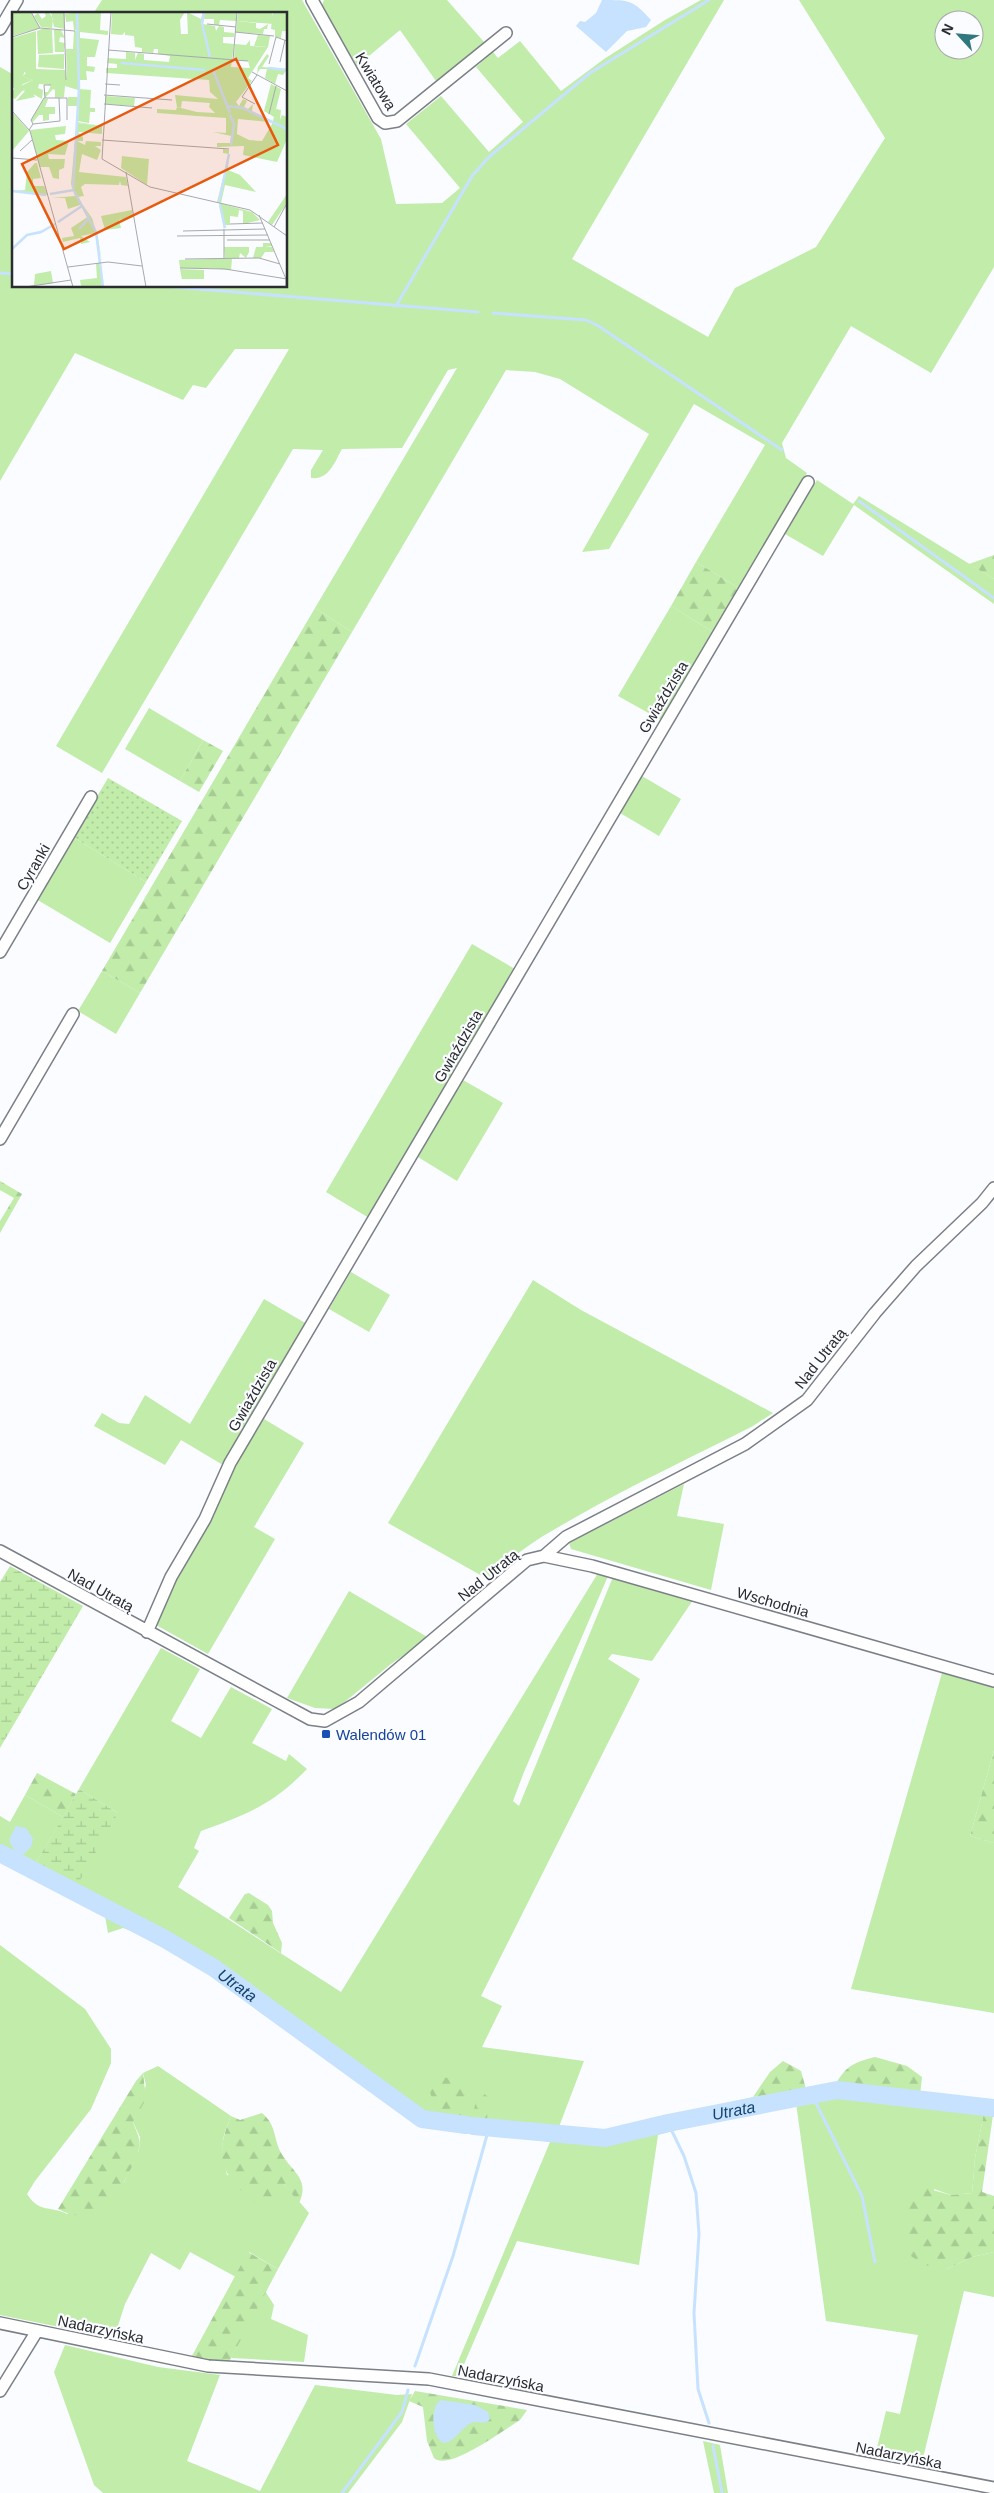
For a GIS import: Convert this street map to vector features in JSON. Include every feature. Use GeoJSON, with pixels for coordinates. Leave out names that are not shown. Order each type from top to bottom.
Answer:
{"type":"FeatureCollection","features":[{"type":"Feature","properties":{"kind":"street"},"geometry":{"type":"LineString","coordinates":[[0,29],[17,0]]}},
{"type":"Feature","properties":{"kind":"street","name":"Kwiatowa"},"geometry":{"type":"LineString","coordinates":[[313,0],[378,118],[385,124],[398,121],[506,33]]}},
{"type":"Feature","properties":{"kind":"street","name":"Gwiaździsta"},"geometry":{"type":"LineString","coordinates":[[147,1632],[171,1577],[206,1519],[230,1463],[808,482]]}},
{"type":"Feature","properties":{"kind":"street","name":"Cyranki"},"geometry":{"type":"LineString","coordinates":[[0,952],[91,797]]}},
{"type":"Feature","properties":{"kind":"street"},"geometry":{"type":"LineString","coordinates":[[0,1139],[73,1014]]}},
{"type":"Feature","properties":{"kind":"street","name":"Nad Utratą"},"geometry":{"type":"LineString","coordinates":[[0,1551],[310,1719],[325,1720],[359,1702],[526,1560],[544,1556],[566,1538],[745,1444],[807,1400],[875,1313],[916,1266],[982,1203],[994,1188]]}},
{"type":"Feature","properties":{"kind":"street","name":"Wschodnia"},"geometry":{"type":"LineString","coordinates":[[544,1556],[598,1568],[994,1681]]}},
{"type":"Feature","properties":{"kind":"street","name":"Nadarzyńska"},"geometry":{"type":"LineString","coordinates":[[0,2323],[208,2366],[429,2379],[994,2488]]}},
{"type":"Feature","properties":{"kind":"street"},"geometry":{"type":"LineString","coordinates":[[0,2391],[37,2331]]}},
{"type":"Feature","properties":{"kind":"green space"},"geometry":{"type":"Polygon","coordinates":[[[102,0],[302,0],[381,139],[396,204],[442,203],[460,188],[406,124],[441,96],[489,152],[523,122],[476,67],[493,52],[498,58],[520,41],[561,91],[604,59],[665,20],[701,0],[724,0],[572,259],[708,337],[735,288],[816,247],[885,138],[799,0],[994,0],[994,267],[931,373],[851,326],[782,443],[786,458],[807,473],[739,588],[696,562],[765,445],[694,404],[609,549],[582,552],[649,434],[560,379],[535,372],[506,370],[352,632],[315,608],[457,368],[448,370],[402,448],[342,449],[327,473],[317,478],[311,478],[311,470],[323,450],[293,449],[102,773],[56,746],[289,349],[235,349],[206,388],[193,385],[183,400],[75,353],[0,481],[0,67],[12,74],[12,288],[288,288],[288,12],[94,12],[102,0]]]}},
{"type":"Feature","properties":{"kind":"green space"},"geometry":{"type":"Polygon","coordinates":[[[324,0],[447,0],[484,42],[436,81],[400,30],[357,66],[322,5],[324,0]]]}},
{"type":"Feature","properties":{"kind":"green space"},"geometry":{"type":"Polygon","coordinates":[[[817,480],[853,504],[859,496],[994,579],[994,604],[854,505],[823,556],[785,534],[817,480]]]}},
{"type":"Feature","properties":{"kind":"green space"},"geometry":{"type":"Polygon","coordinates":[[[994,555],[994,579],[969,564],[994,555]]]}},
{"type":"Feature","properties":{"kind":"green space"},"geometry":{"type":"Polygon","coordinates":[[[696,562],[739,588],[713,632],[671,606],[696,562]]]}},
{"type":"Feature","properties":{"kind":"green space"},"geometry":{"type":"Polygon","coordinates":[[[671,606],[713,632],[661,720],[618,696],[671,606]]]}},
{"type":"Feature","properties":{"kind":"green space"},"geometry":{"type":"Polygon","coordinates":[[[315,608],[352,632],[140,993],[102,971],[315,608]]]}},
{"type":"Feature","properties":{"kind":"green space"},"geometry":{"type":"Polygon","coordinates":[[[149,708],[203,740],[180,781],[125,749],[149,708]]]}},
{"type":"Feature","properties":{"kind":"green space"},"geometry":{"type":"Polygon","coordinates":[[[203,740],[223,751],[199,792],[180,781],[203,740]]]}},
{"type":"Feature","properties":{"kind":"green space"},"geometry":{"type":"Polygon","coordinates":[[[642,776],[681,799],[659,836],[620,813],[642,776]]]}},
{"type":"Feature","properties":{"kind":"green space"},"geometry":{"type":"Polygon","coordinates":[[[108,778],[182,821],[146,882],[73,837],[108,778]]]}},
{"type":"Feature","properties":{"kind":"green space"},"geometry":{"type":"Polygon","coordinates":[[[73,837],[146,882],[110,943],[36,899],[73,837]]]}},
{"type":"Feature","properties":{"kind":"green space"},"geometry":{"type":"Polygon","coordinates":[[[472,944],[515,969],[369,1218],[326,1192],[472,944]]]}},
{"type":"Feature","properties":{"kind":"green space"},"geometry":{"type":"Polygon","coordinates":[[[102,971],[140,993],[116,1034],[78,1011],[102,971]]]}},
{"type":"Feature","properties":{"kind":"green space"},"geometry":{"type":"Polygon","coordinates":[[[463,1080],[503,1103],[457,1181],[418,1157],[463,1080]]]}},
{"type":"Feature","properties":{"kind":"green space"},"geometry":{"type":"Polygon","coordinates":[[[0,1181],[22,1194],[0,1233],[0,1221],[14,1198],[0,1190],[0,1181]]]}},
{"type":"Feature","properties":{"kind":"green space"},"geometry":{"type":"Polygon","coordinates":[[[351,1272],[390,1295],[369,1332],[329,1309],[351,1272]]]}},
{"type":"Feature","properties":{"kind":"green space"},"geometry":{"type":"Polygon","coordinates":[[[533,1280],[581,1310],[773,1413],[753,1426],[620,1493],[553,1530],[519,1552],[491,1581],[388,1523],[533,1280]]]}},
{"type":"Feature","properties":{"kind":"green space"},"geometry":{"type":"Polygon","coordinates":[[[264,1299],[307,1324],[223,1465],[181,1440],[165,1465],[94,1426],[102,1413],[119,1423],[129,1424],[145,1395],[190,1424],[264,1299]]]}},
{"type":"Feature","properties":{"kind":"green space"},"geometry":{"type":"Polygon","coordinates":[[[264,1419],[304,1443],[254,1527],[275,1539],[208,1654],[156,1625],[163,1603],[240,1457],[264,1419]]]}},
{"type":"Feature","properties":{"kind":"green space"},"geometry":{"type":"Polygon","coordinates":[[[684,1484],[677,1516],[724,1524],[711,1590],[571,1549],[569,1543],[684,1484]]]}},
{"type":"Feature","properties":{"kind":"green space"},"geometry":{"type":"Polygon","coordinates":[[[10,1566],[83,1606],[0,1748],[0,1582],[10,1566]]]}},
{"type":"Feature","properties":{"kind":"green space"},"geometry":{"type":"Polygon","coordinates":[[[598,1573],[608,1576],[524,1772],[513,1801],[519,1806],[613,1577],[693,1600],[652,1661],[612,1654],[608,1659],[640,1679],[481,1996],[502,2006],[482,2047],[584,2061],[557,2132],[603,2132],[753,2097],[830,2085],[994,2105],[994,2115],[984,2113],[975,2158],[972,2193],[951,2195],[934,2189],[947,2269],[972,2257],[994,2252],[994,2297],[964,2291],[921,2466],[875,2456],[886,2411],[900,2414],[918,2335],[826,2321],[796,2103],[736,2114],[658,2135],[639,2265],[517,2241],[459,2376],[452,2376],[550,2142],[420,2122],[211,1973],[144,1935],[123,1928],[108,1933],[105,1916],[0,1858],[0,1816],[10,1822],[25,1795],[63,1817],[33,1868],[118,1813],[79,1789],[161,1648],[200,1669],[171,1721],[201,1738],[231,1687],[272,1709],[252,1743],[286,1761],[289,1754],[307,1769],[270,1800],[246,1813],[201,1831],[194,1848],[199,1851],[178,1887],[341,1992],[598,1573]]]}},
{"type":"Feature","properties":{"kind":"green space"},"geometry":{"type":"Polygon","coordinates":[[[349,1591],[429,1638],[391,1664],[336,1709],[315,1708],[287,1698],[349,1591]]]}},
{"type":"Feature","properties":{"kind":"green space"},"geometry":{"type":"Polygon","coordinates":[[[942,1673],[994,1688],[994,1750],[970,1836],[994,1843],[994,2013],[851,1989],[942,1673]]]}},
{"type":"Feature","properties":{"kind":"green space"},"geometry":{"type":"Polygon","coordinates":[[[994,1750],[994,1843],[970,1836],[994,1750]]]}},
{"type":"Feature","properties":{"kind":"green space"},"geometry":{"type":"Polygon","coordinates":[[[37,1773],[76,1794],[63,1817],[25,1795],[37,1773]]]}},
{"type":"Feature","properties":{"kind":"green space"},"geometry":{"type":"Polygon","coordinates":[[[79,1789],[118,1813],[75,1889],[33,1868],[79,1789]]]}},
{"type":"Feature","properties":{"kind":"green space"},"geometry":{"type":"Polygon","coordinates":[[[249,1893],[268,1905],[272,1911],[273,1923],[282,1943],[281,1953],[229,1918],[245,1894],[249,1893]]]}},
{"type":"Feature","properties":{"kind":"green space"},"geometry":{"type":"Polygon","coordinates":[[[0,1945],[85,2009],[111,2049],[111,2063],[91,2109],[35,2181],[27,2194],[32,2200],[41,2207],[67,2214],[124,2182],[139,2150],[140,2137],[133,2122],[146,2085],[143,2073],[158,2066],[231,2116],[223,2139],[227,2175],[284,2184],[309,2213],[278,2269],[249,2252],[236,2277],[190,2252],[180,2270],[151,2253],[125,2304],[114,2338],[0,2315],[0,1945]]]}},
{"type":"Feature","properties":{"kind":"green space"},"geometry":{"type":"Polygon","coordinates":[[[875,2057],[907,2066],[922,2077],[920,2095],[835,2085],[843,2073],[851,2066],[875,2057]]]}},
{"type":"Feature","properties":{"kind":"green space"},"geometry":{"type":"Polygon","coordinates":[[[783,2061],[801,2071],[806,2089],[753,2097],[770,2072],[783,2061]]]}},
{"type":"Feature","properties":{"kind":"green space"},"geometry":{"type":"Polygon","coordinates":[[[143,2073],[146,2099],[133,2122],[139,2138],[138,2154],[117,2193],[101,2208],[92,2213],[70,2214],[58,2209],[136,2081],[143,2073]]]}},
{"type":"Feature","properties":{"kind":"green space"},"geometry":{"type":"Polygon","coordinates":[[[439,2075],[472,2087],[466,2121],[453,2120],[445,2115],[434,2101],[429,2084],[430,2079],[439,2075]]]}},
{"type":"Feature","properties":{"kind":"green space"},"geometry":{"type":"Polygon","coordinates":[[[478,2089],[488,2097],[487,2123],[472,2121],[478,2089]]]}},
{"type":"Feature","properties":{"kind":"green space"},"geometry":{"type":"Polygon","coordinates":[[[262,2113],[270,2122],[280,2151],[298,2175],[302,2187],[299,2203],[284,2184],[268,2213],[234,2182],[227,2172],[223,2161],[222,2149],[231,2116],[240,2120],[262,2113]]]}},
{"type":"Feature","properties":{"kind":"green space"},"geometry":{"type":"Polygon","coordinates":[[[984,2113],[993,2115],[982,2192],[994,2196],[994,2252],[972,2257],[947,2269],[924,2265],[911,2256],[904,2239],[907,2213],[913,2198],[925,2188],[951,2195],[972,2193],[975,2158],[984,2113]]]}},
{"type":"Feature","properties":{"kind":"green space"},"geometry":{"type":"Polygon","coordinates":[[[248,2252],[278,2269],[228,2364],[192,2356],[248,2252]]]}},
{"type":"Feature","properties":{"kind":"green space"},"geometry":{"type":"Polygon","coordinates":[[[265,2291],[274,2305],[271,2319],[308,2335],[304,2362],[231,2358],[265,2291]]]}},
{"type":"Feature","properties":{"kind":"green space"},"geometry":{"type":"Polygon","coordinates":[[[65,2345],[158,2367],[220,2375],[187,2461],[260,2491],[315,2385],[397,2395],[412,2394],[402,2422],[348,2493],[103,2493],[94,2485],[54,2372],[65,2345]]]}},
{"type":"Feature","properties":{"kind":"green space"},"geometry":{"type":"Polygon","coordinates":[[[415,2391],[527,2410],[520,2420],[477,2448],[463,2455],[441,2461],[434,2458],[427,2441],[423,2407],[409,2401],[415,2391]]]}},
{"type":"Feature","properties":{"kind":"green space"},"geometry":{"type":"Polygon","coordinates":[[[703,2441],[720,2445],[728,2493],[714,2493],[703,2441]]]}},
{"type":"Feature","properties":{"kind":"water"},"geometry":{"type":"Polygon","coordinates":[[[602,0],[630,2],[640,8],[651,20],[646,27],[627,31],[606,52],[576,26],[580,21],[585,22],[596,13],[602,0]]]}},
{"type":"Feature","properties":{"kind":"water"},"geometry":{"type":"Polygon","coordinates":[[[16,1826],[26,1828],[33,1839],[31,1847],[23,1855],[14,1850],[9,1840],[16,1826]]]}},
{"type":"Feature","properties":{"kind":"water"},"geometry":{"type":"Polygon","coordinates":[[[441,2400],[475,2405],[488,2412],[490,2419],[487,2422],[474,2422],[470,2424],[451,2440],[443,2443],[436,2434],[433,2421],[435,2408],[441,2400]]]}},
{"type":"Feature","properties":{"kind":"waterway"},"geometry":{"type":"LineString","coordinates":[[396,306],[472,176],[489,157],[590,73],[709,0]]}},
{"type":"Feature","properties":{"kind":"waterway"},"geometry":{"type":"LineString","coordinates":[[0,273],[12,274]]}},
{"type":"Feature","properties":{"kind":"waterway"},"geometry":{"type":"LineString","coordinates":[[185,288],[478,312]]}},
{"type":"Feature","properties":{"kind":"waterway"},"geometry":{"type":"LineString","coordinates":[[493,313],[586,320],[597,325],[782,450]]}},
{"type":"Feature","properties":{"kind":"waterway"},"geometry":{"type":"LineString","coordinates":[[859,501],[994,598]]}},
{"type":"Feature","properties":{"kind":"waterway","name":"Utrata"},"geometry":{"type":"LineString","coordinates":[[0,1853],[165,1939],[214,1968],[422,2119],[466,2125]]}},
{"type":"Feature","properties":{"kind":"waterway","name":"Utrata"},"geometry":{"type":"LineString","coordinates":[[473,2126],[605,2138],[668,2123],[837,2090],[994,2108]]}},
{"type":"Feature","properties":{"kind":"waterway"},"geometry":{"type":"LineString","coordinates":[[812,2095],[862,2196],[875,2262]]}},
{"type":"Feature","properties":{"kind":"waterway"},"geometry":{"type":"LineString","coordinates":[[668,2123],[684,2156],[696,2193],[699,2234],[694,2313],[698,2389],[709,2423]]}},
{"type":"Feature","properties":{"kind":"waterway"},"geometry":{"type":"LineString","coordinates":[[415,2366],[453,2256],[489,2128]]}},
{"type":"Feature","properties":{"kind":"waterway"},"geometry":{"type":"LineString","coordinates":[[342,2493],[402,2412],[408,2390]]}},
{"type":"Feature","properties":{"kind":"waterway"},"geometry":{"type":"LineString","coordinates":[[713,2446],[722,2493]]}},
{"type":"Feature","properties":{"kind":"place","name":"Walendów 01"},"geometry":{"type":"Point","coordinates":[326,1734]}}]}
